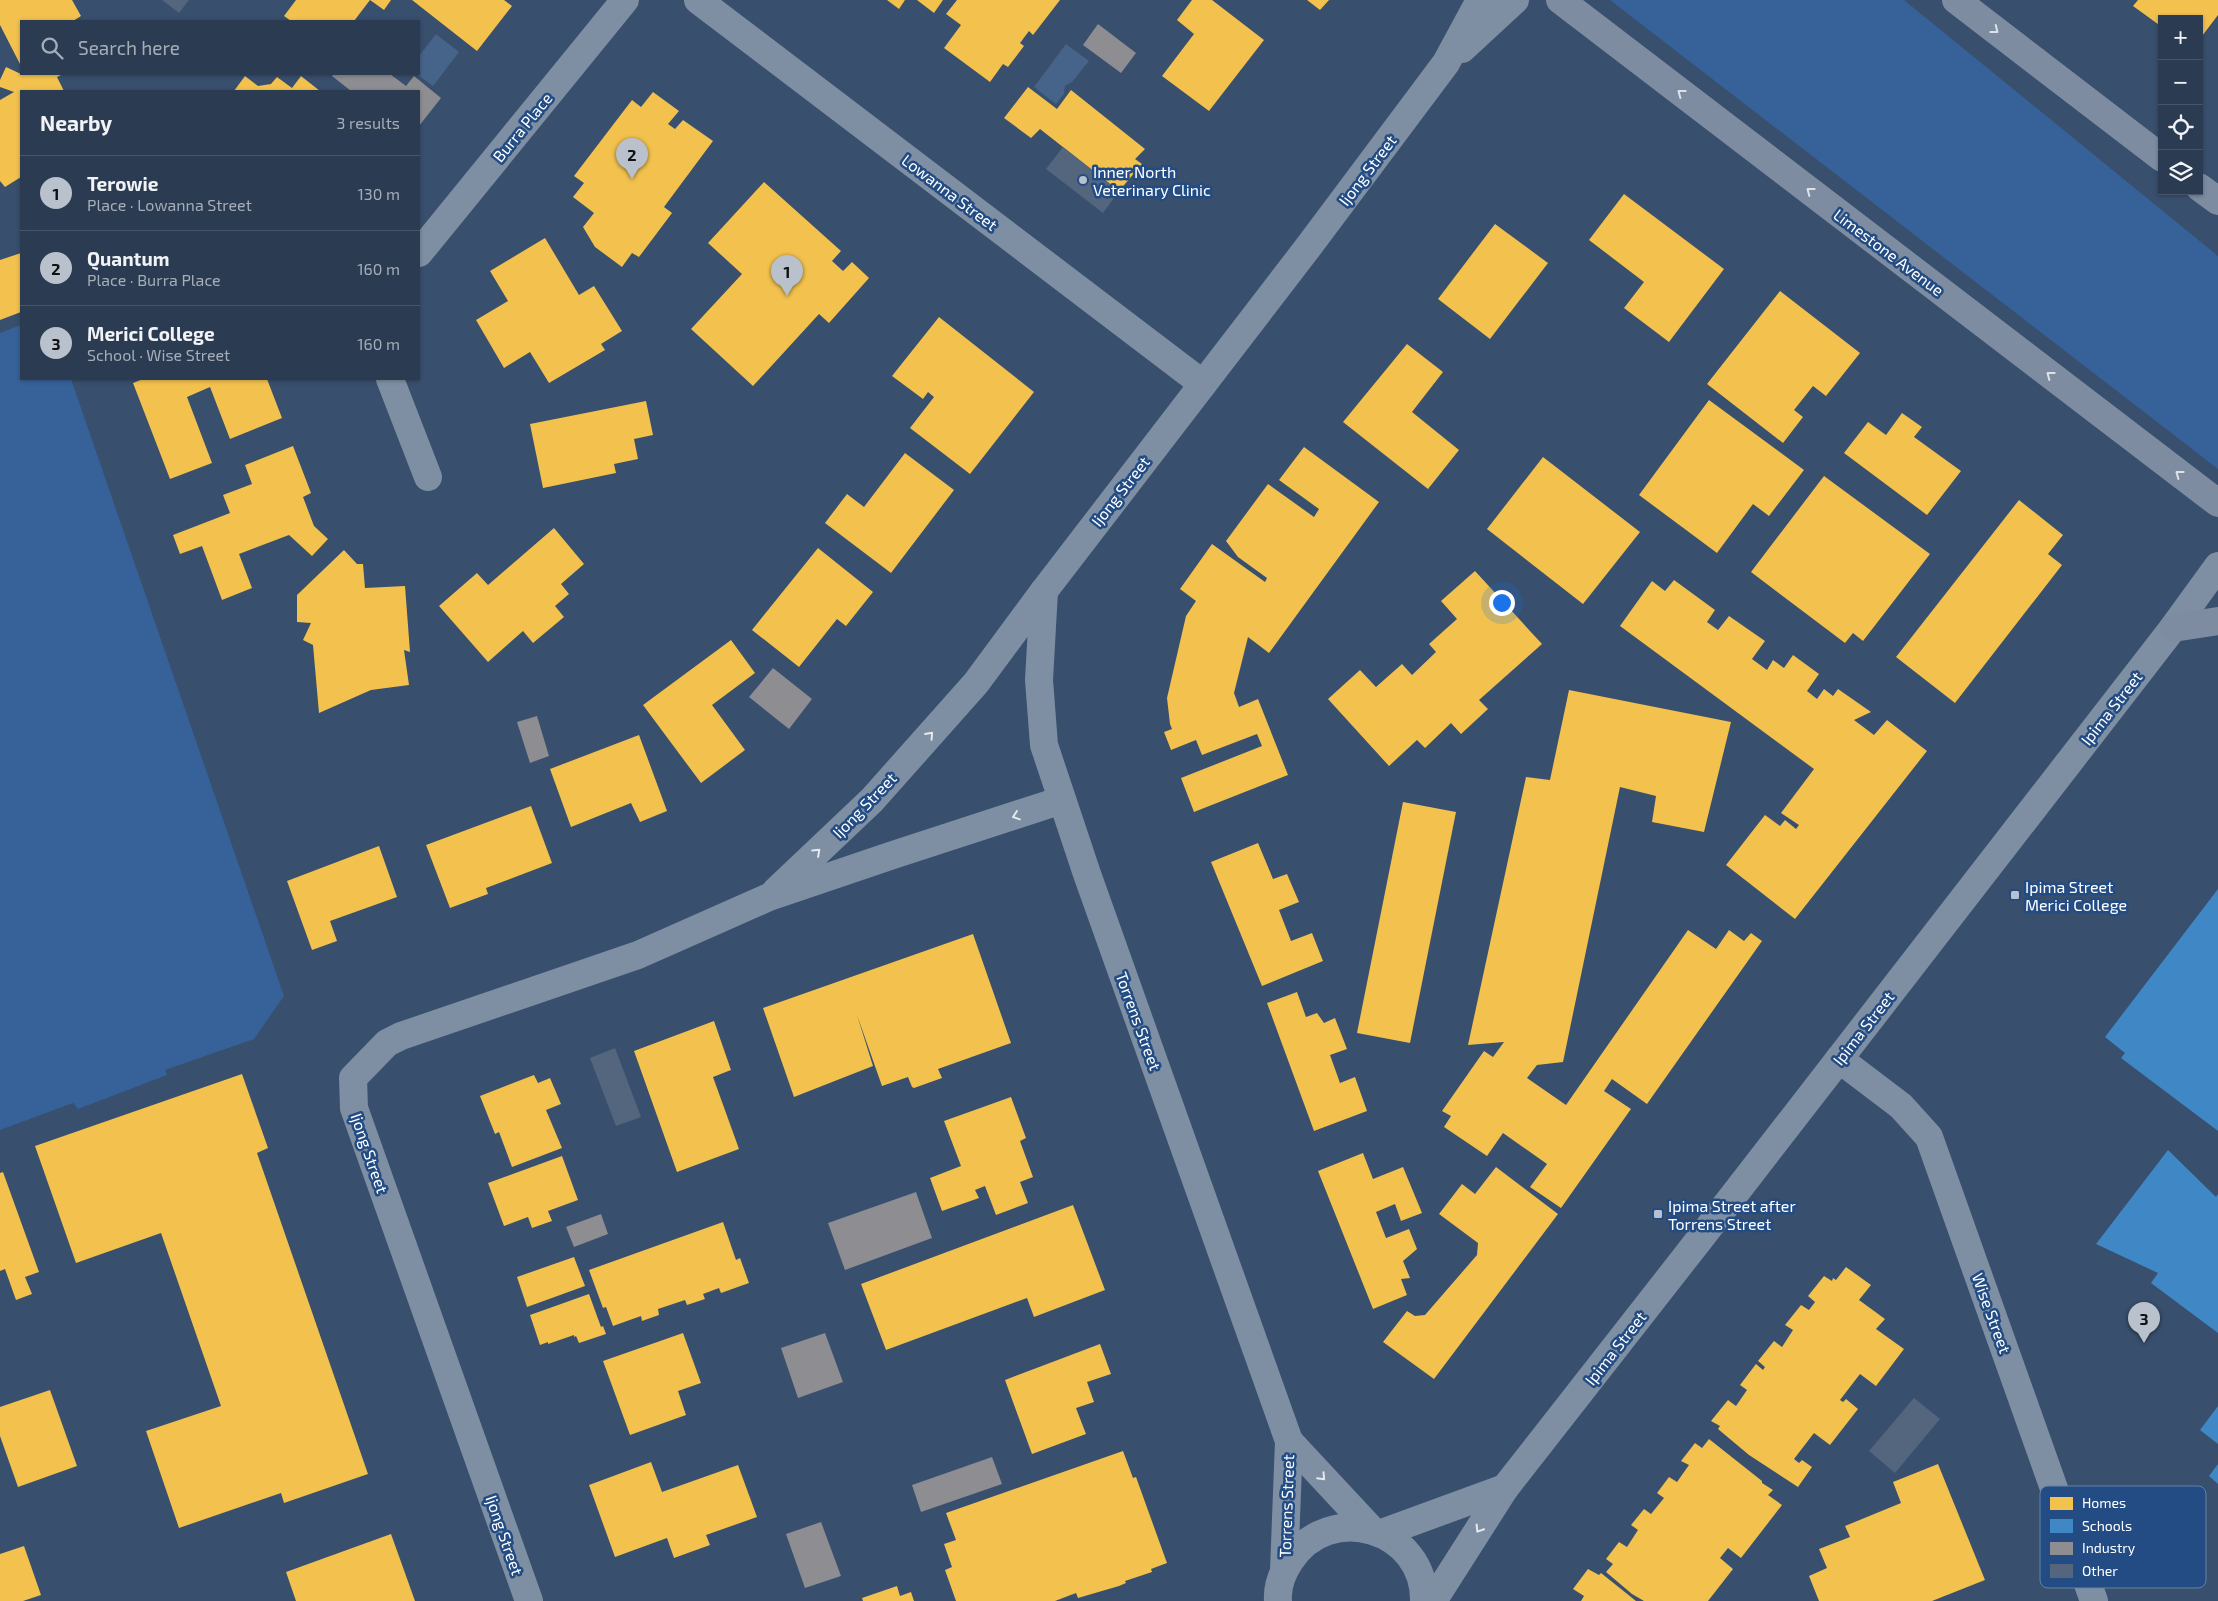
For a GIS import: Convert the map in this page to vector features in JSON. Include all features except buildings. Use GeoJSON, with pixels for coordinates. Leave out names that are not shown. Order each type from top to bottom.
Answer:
{"type":"FeatureCollection","features":[{"type":"Feature","properties":{"kind":"main road","name":"Limestone Avenue"},"geometry":{"type":"LineString","coordinates":[[1560,0],[2218,503]]}},
{"type":"Feature","properties":{"kind":"main road"},"geometry":{"type":"LineString","coordinates":[[1956,0],[2158,155]]}},
{"type":"Feature","properties":{"kind":"main road"},"geometry":{"type":"LineString","coordinates":[[2203,190],[2218,201]]}},
{"type":"Feature","properties":{"kind":"main road"},"geometry":{"type":"LineString","coordinates":[[2173,628],[2218,621]]}},
{"type":"Feature","properties":{"kind":"street","name":"Burra Place"},"geometry":{"type":"LineString","coordinates":[[420,252],[625,0]]}},
{"type":"Feature","properties":{"kind":"street","name":"Lowanna Street"},"geometry":{"type":"LineString","coordinates":[[698,0],[1203,384]]}},
{"type":"Feature","properties":{"kind":"street","name":"Ijong Street"},"geometry":{"type":"LineString","coordinates":[[769,897],[878,793],[976,683],[1446,63],[1480,0]]}},
{"type":"Feature","properties":{"kind":"street","name":"Ijong Street"},"geometry":{"type":"LineString","coordinates":[[1446,63],[1515,0]]}},
{"type":"Feature","properties":{"kind":"street"},"geometry":{"type":"LineString","coordinates":[[390,380],[428,477]]}},
{"type":"Feature","properties":{"kind":"street","name":"Ipima Street"},"geometry":{"type":"LineString","coordinates":[[1433,1601],[1505,1488],[2173,628],[2218,566]]}},
{"type":"Feature","properties":{"kind":"street","name":"Torrens Street"},"geometry":{"type":"LineString","coordinates":[[1044,591],[1039,680],[1044,745],[1289,1442],[1278,1592]]}},
{"type":"Feature","properties":{"kind":"street","name":"Ijong Street"},"geometry":{"type":"LineString","coordinates":[[528,1601],[354,1108],[353,1078],[387,1043],[401,1036],[638,955],[769,897],[1062,800]]}},
{"type":"Feature","properties":{"kind":"street","name":"Wise Street"},"geometry":{"type":"LineString","coordinates":[[1839,1059],[1901,1106],[1929,1137],[2053,1486]]}},
{"type":"Feature","properties":{"kind":"street","name":"Torrens Street"},"geometry":{"type":"LineString","coordinates":[[1289,1442],[1376,1531],[1399,1545],[1412,1560],[1421,1578],[1424,1601]]}},
{"type":"Feature","properties":{"kind":"street"},"geometry":{"type":"LineString","coordinates":[[1278,1592],[1295,1553],[1311,1539],[1330,1530],[1350,1527],[1376,1531],[1505,1488]]}},
{"type":"Feature","properties":{"kind":"street","name":"Wise Street"},"geometry":{"type":"LineString","coordinates":[[2089,1588],[2094,1601]]}},
{"type":"Feature","properties":{"kind":"shaded area"},"geometry":{"type":"Polygon","coordinates":[[[1610,0],[1904,0],[2218,256],[2218,469],[1610,0]]]}},
{"type":"Feature","properties":{"kind":"shaded area"},"geometry":{"type":"Polygon","coordinates":[[[436,34],[459,52],[433,86],[418,75],[420,75],[420,55],[436,34]]]}},
{"type":"Feature","properties":{"kind":"shaded area"},"geometry":{"type":"Polygon","coordinates":[[[1066,44],[1089,61],[1072,82],[1065,86],[1064,94],[1056,104],[1034,87],[1066,44]]]}},
{"type":"Feature","properties":{"kind":"shaded area"},"geometry":{"type":"Polygon","coordinates":[[[20,325],[20,380],[71,380],[284,996],[254,1039],[165,1070],[167,1075],[78,1109],[73,1103],[0,1130],[0,333],[20,325]]]}},
{"type":"Feature","properties":{"kind":"place","name":"Quantum"},"geometry":{"type":"Point","coordinates":[632,179]}},
{"type":"Feature","properties":{"kind":"place","name":"Inner North Veterinary Clinic"},"geometry":{"type":"Point","coordinates":[1083,180]}},
{"type":"Feature","properties":{"kind":"place","name":"Terowie"},"geometry":{"type":"Point","coordinates":[787,296]}},
{"type":"Feature","properties":{"kind":"place","name":"Ipima Street Merici College"},"geometry":{"type":"Point","coordinates":[2015,895]}},
{"type":"Feature","properties":{"kind":"place","name":"Ipima Street after Torrens Street"},"geometry":{"type":"Point","coordinates":[1658,1214]}},
{"type":"Feature","properties":{"kind":"place","name":"Merici College"},"geometry":{"type":"Point","coordinates":[2144,1343]}}]}
